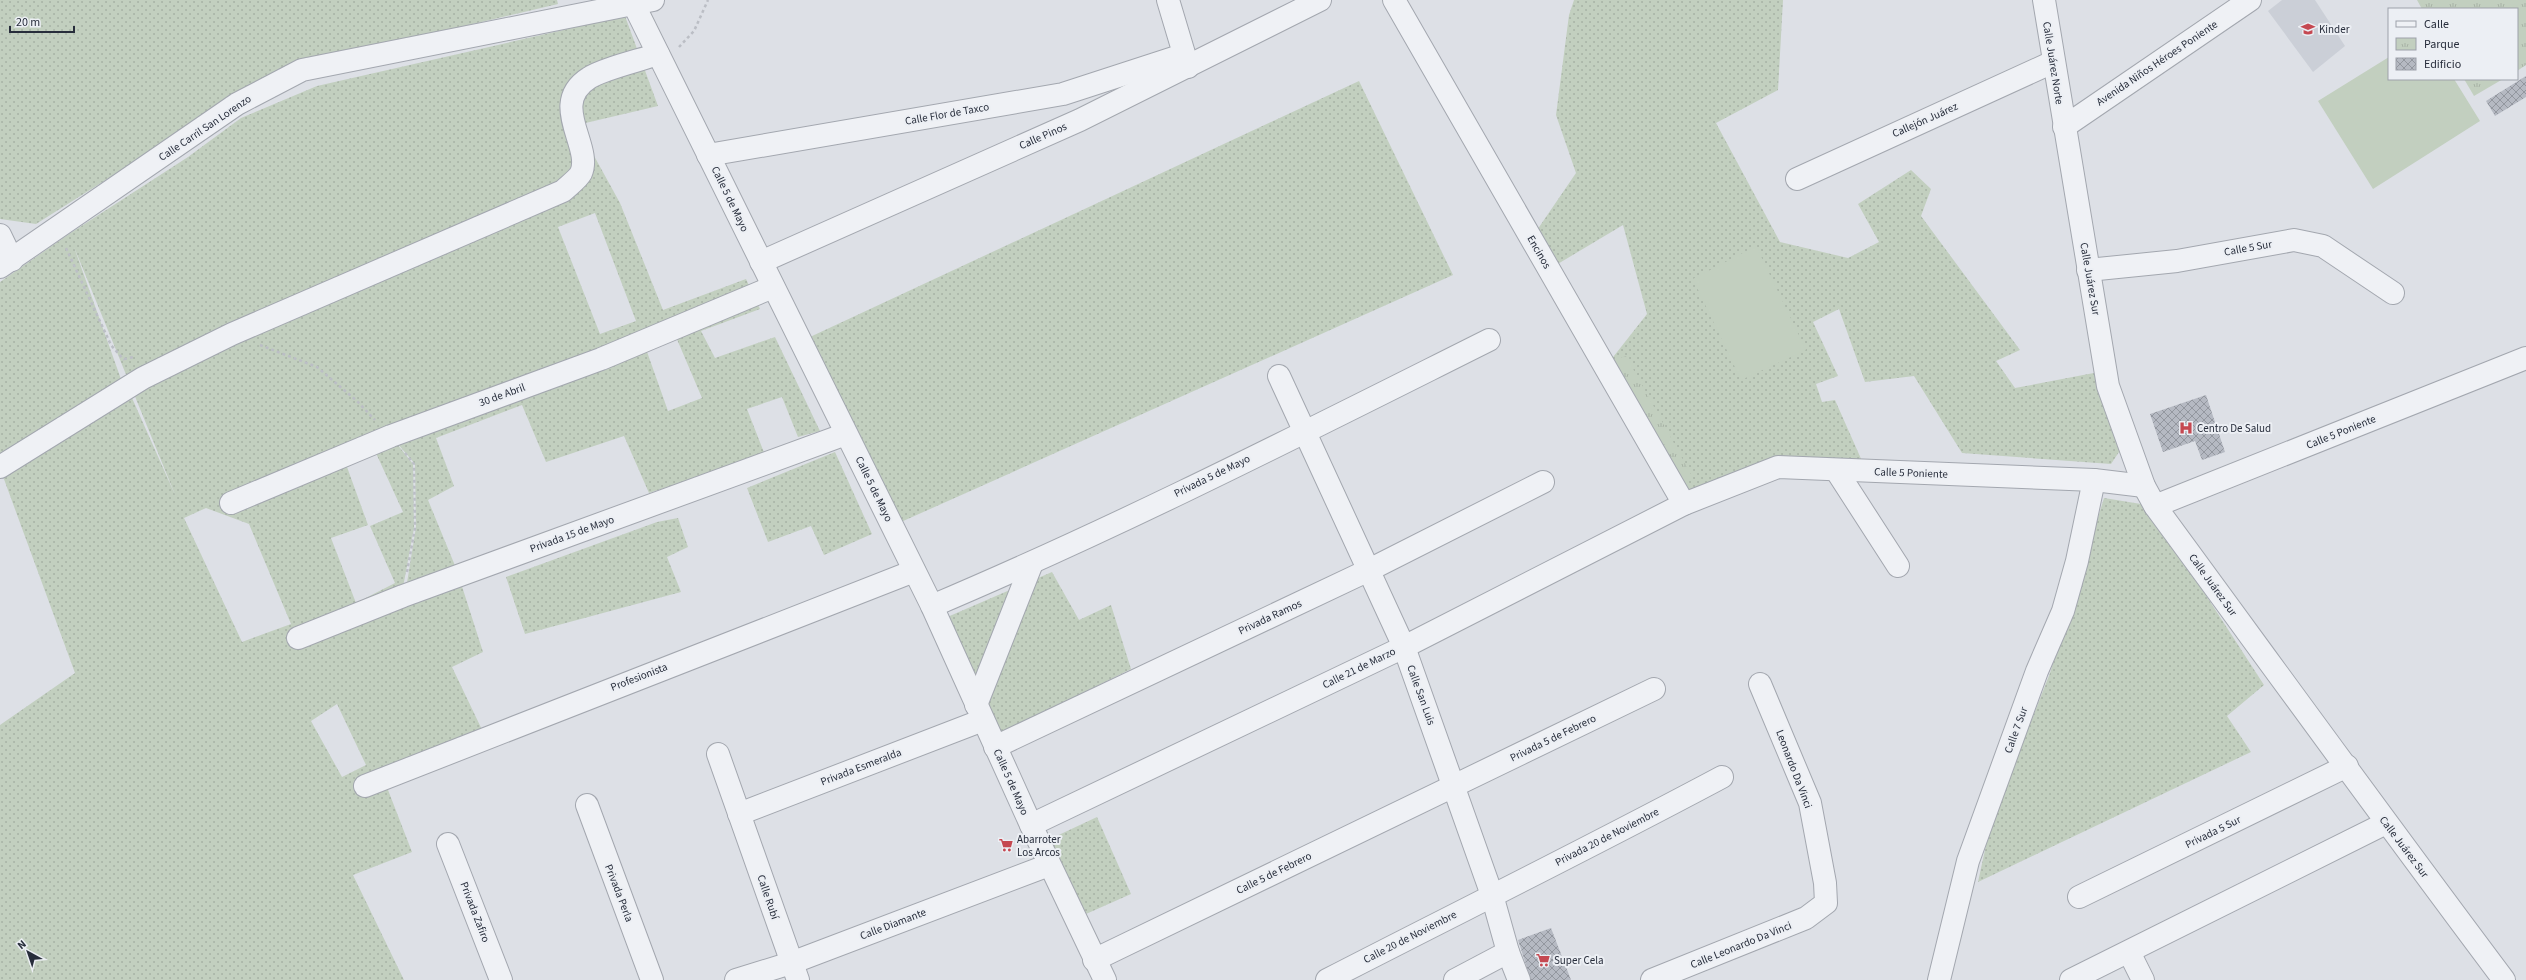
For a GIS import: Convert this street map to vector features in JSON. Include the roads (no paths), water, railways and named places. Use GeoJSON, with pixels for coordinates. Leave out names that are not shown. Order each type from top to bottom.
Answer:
{"type":"FeatureCollection","features":[{"type":"Feature","properties":{"kind":"street"},"geometry":{"type":"LineString","coordinates":[[1168,0],[1185,61]]}},
{"type":"Feature","properties":{"kind":"street","name":"Calle Pinos"},"geometry":{"type":"LineString","coordinates":[[761,262],[1073,123],[1185,61],[1320,0]]}},
{"type":"Feature","properties":{"kind":"street","name":"Encinos"},"geometry":{"type":"LineString","coordinates":[[1394,0],[1684,504]]}},
{"type":"Feature","properties":{"kind":"street","name":"Calle Juárez Norte"},"geometry":{"type":"LineString","coordinates":[[2044,0],[2064,127]]}},
{"type":"Feature","properties":{"kind":"street","name":"Avenida Niños Héroes Poniente"},"geometry":{"type":"LineString","coordinates":[[2064,127],[2250,0]]}},
{"type":"Feature","properties":{"kind":"street","name":"Calle Carril San Lorenzo"},"geometry":{"type":"LineString","coordinates":[[6,264],[237,104],[302,70],[572,7],[643,2]]}},
{"type":"Feature","properties":{"kind":"street","name":"Calle 5 de Mayo"},"geometry":{"type":"LineString","coordinates":[[643,2],[658,54],[932,606],[1049,865],[1105,980]]}},
{"type":"Feature","properties":{"kind":"street"},"geometry":{"type":"LineString","coordinates":[[0,467],[143,378],[232,334],[564,191],[580,174],[583,155],[572,126],[572,97],[579,86],[590,77],[658,54]]}},
{"type":"Feature","properties":{"kind":"street","name":"Calle Flor de Taxco"},"geometry":{"type":"LineString","coordinates":[[708,155],[1063,94],[1185,61]]}},
{"type":"Feature","properties":{"kind":"street","name":"Callejón Juárez"},"geometry":{"type":"LineString","coordinates":[[1797,179],[2053,62]]}},
{"type":"Feature","properties":{"kind":"street","name":"Calle Juárez Sur"},"geometry":{"type":"LineString","coordinates":[[2064,127],[2108,386],[2144,486],[2155,506],[2347,766],[2386,823],[2504,980]]}},
{"type":"Feature","properties":{"kind":"street"},"geometry":{"type":"LineString","coordinates":[[0,235],[6,264]]}},
{"type":"Feature","properties":{"kind":"street","name":"Calle 5 Sur"},"geometry":{"type":"LineString","coordinates":[[2088,270],[2177,261],[2294,240],[2323,246],[2394,293]]}},
{"type":"Feature","properties":{"kind":"street","name":"30 de Abril"},"geometry":{"type":"LineString","coordinates":[[231,503],[391,436],[602,359],[773,287]]}},
{"type":"Feature","properties":{"kind":"street","name":"Privada 5 de Mayo"},"geometry":{"type":"LineString","coordinates":[[932,606],[1032,563],[1489,340]]}},
{"type":"Feature","properties":{"kind":"street","name":"Calle 5 Poniente"},"geometry":{"type":"LineString","coordinates":[[2155,506],[2526,358]]}},
{"type":"Feature","properties":{"kind":"street","name":"Calle San Luis"},"geometry":{"type":"LineString","coordinates":[[1279,376],[1303,432],[1404,647],[1492,895],[1508,952],[1519,980]]}},
{"type":"Feature","properties":{"kind":"street","name":"Privada 15 de Mayo"},"geometry":{"type":"LineString","coordinates":[[298,638],[403,596],[846,434]]}},
{"type":"Feature","properties":{"kind":"street","name":"Calle 5 Poniente"},"geometry":{"type":"LineString","coordinates":[[1684,504],[1778,467],[2094,480],[2144,486]]}},
{"type":"Feature","properties":{"kind":"street"},"geometry":{"type":"LineString","coordinates":[[1836,470],[1898,566]]}},
{"type":"Feature","properties":{"kind":"street","name":"Calle 7 Sur"},"geometry":{"type":"LineString","coordinates":[[1940,980],[1968,861],[2037,671],[2063,611],[2077,561],[2094,480]]}},
{"type":"Feature","properties":{"kind":"street","name":"Privada Ramos"},"geometry":{"type":"LineString","coordinates":[[995,747],[1369,570],[1543,482]]}},
{"type":"Feature","properties":{"kind":"street","name":"Calle 21 de Marzo"},"geometry":{"type":"LineString","coordinates":[[1031,825],[1404,647],[1684,504]]}},
{"type":"Feature","properties":{"kind":"street"},"geometry":{"type":"LineString","coordinates":[[980,713],[1032,563]]}},
{"type":"Feature","properties":{"kind":"street","name":"Profesionista"},"geometry":{"type":"LineString","coordinates":[[365,786],[914,571]]}},
{"type":"Feature","properties":{"kind":"street","name":"Leonardo Da Vinci"},"geometry":{"type":"LineString","coordinates":[[1760,684],[1810,803],[1825,883],[1826,903]]}},
{"type":"Feature","properties":{"kind":"street","name":"Privada 5 de Febrero"},"geometry":{"type":"LineString","coordinates":[[1453,786],[1654,689]]}},
{"type":"Feature","properties":{"kind":"street","name":"Privada Esmeralda"},"geometry":{"type":"LineString","coordinates":[[739,814],[980,713]]}},
{"type":"Feature","properties":{"kind":"street","name":"Calle Rubí"},"geometry":{"type":"LineString","coordinates":[[718,754],[794,972]]}},
{"type":"Feature","properties":{"kind":"street","name":"Privada 5 Sur"},"geometry":{"type":"LineString","coordinates":[[2079,897],[2347,766]]}},
{"type":"Feature","properties":{"kind":"street","name":"Privada 20 de Noviembre"},"geometry":{"type":"LineString","coordinates":[[1492,895],[1604,840],[1722,777]]}},
{"type":"Feature","properties":{"kind":"street","name":"Calle 5 de Febrero"},"geometry":{"type":"LineString","coordinates":[[1094,960],[1453,786]]}},
{"type":"Feature","properties":{"kind":"street","name":"Privada Perla"},"geometry":{"type":"LineString","coordinates":[[587,805],[652,980]]}},
{"type":"Feature","properties":{"kind":"street"},"geometry":{"type":"LineString","coordinates":[[2071,980],[2386,823]]}},
{"type":"Feature","properties":{"kind":"street","name":"Privada Zafiro"},"geometry":{"type":"LineString","coordinates":[[448,844],[501,980]]}},
{"type":"Feature","properties":{"kind":"street","name":"Calle Diamante"},"geometry":{"type":"LineString","coordinates":[[736,980],[794,972],[1049,865]]}},
{"type":"Feature","properties":{"kind":"street","name":"Calle 20 de Noviembre"},"geometry":{"type":"LineString","coordinates":[[1327,980],[1492,895]]}},
{"type":"Feature","properties":{"kind":"street","name":"Calle Leonardo Da Vinci"},"geometry":{"type":"LineString","coordinates":[[1652,980],[1806,918],[1826,903]]}},
{"type":"Feature","properties":{"kind":"street"},"geometry":{"type":"LineString","coordinates":[[1455,980],[1508,952]]}},
{"type":"Feature","properties":{"kind":"street"},"geometry":{"type":"LineString","coordinates":[[2129,952],[2143,980]]}},
{"type":"Feature","properties":{"kind":"place","name":"Kinder"},"geometry":{"type":"Point","coordinates":[2308,29]}},
{"type":"Feature","properties":{"kind":"place","name":"Centro De Salud"},"geometry":{"type":"Point","coordinates":[2186,428]}},
{"type":"Feature","properties":{"kind":"place","name":"Abarroter Los Arcos"},"geometry":{"type":"Point","coordinates":[1006,845]}},
{"type":"Feature","properties":{"kind":"place","name":"Super Cela"},"geometry":{"type":"Point","coordinates":[1543,960]}}]}
